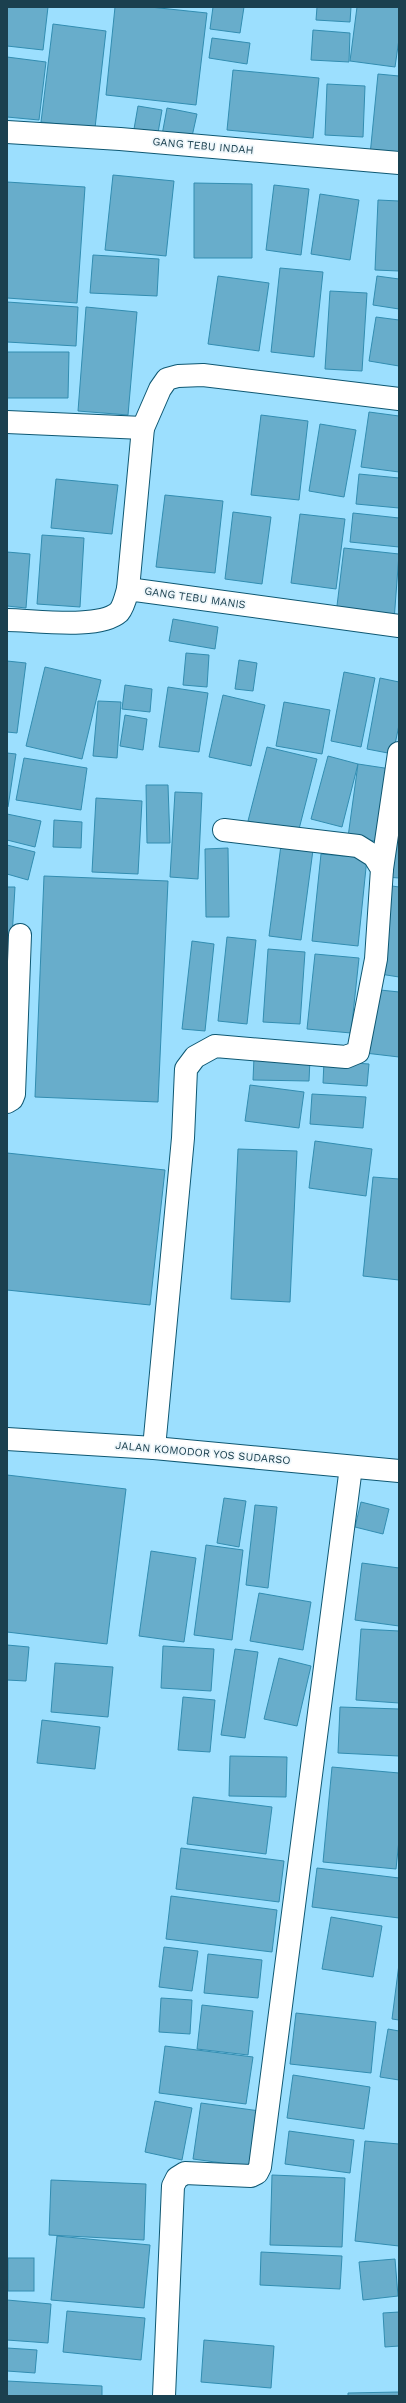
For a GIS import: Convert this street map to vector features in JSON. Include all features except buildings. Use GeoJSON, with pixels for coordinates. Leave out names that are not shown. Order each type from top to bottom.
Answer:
{"type":"FeatureCollection","features":[{"type":"Feature","properties":{"kind":"street","name":"GANG TEBU INDAH"},"geometry":{"type":"LineString","coordinates":[[7,132],[120,139],[399,163]]}},
{"type":"Feature","properties":{"kind":"street"},"geometry":{"type":"LineString","coordinates":[[128,589],[143,428],[160,389],[167,379],[178,376],[203,375],[399,399]]}},
{"type":"Feature","properties":{"kind":"street"},"geometry":{"type":"LineString","coordinates":[[7,422],[143,428]]}},
{"type":"Feature","properties":{"kind":"street","name":"GANG TEBU MANIS"},"geometry":{"type":"LineString","coordinates":[[7,620],[101,620],[114,615],[122,608],[128,589],[399,626]]}},
{"type":"Feature","properties":{"kind":"street"},"geometry":{"type":"LineString","coordinates":[[154,1448],[183,1138],[186,1069],[195,1057],[215,1046],[346,1057],[358,1052],[376,959],[382,869],[399,752]]}},
{"type":"Feature","properties":{"kind":"street"},"geometry":{"type":"LineString","coordinates":[[224,830],[358,846],[374,856],[382,869]]}},
{"type":"Feature","properties":{"kind":"street"},"geometry":{"type":"LineString","coordinates":[[7,1102],[12,1099],[14,1094],[20,935]]}},
{"type":"Feature","properties":{"kind":"street","name":"JALAN KOMODOR YOS SUDARSO"},"geometry":{"type":"LineString","coordinates":[[7,1439],[154,1448],[399,1471]]}},
{"type":"Feature","properties":{"kind":"street"},"geometry":{"type":"LineString","coordinates":[[164,2396],[173,2186],[177,2178],[185,2173],[251,2176],[257,2173],[260,2166],[351,1467]]}}]}
